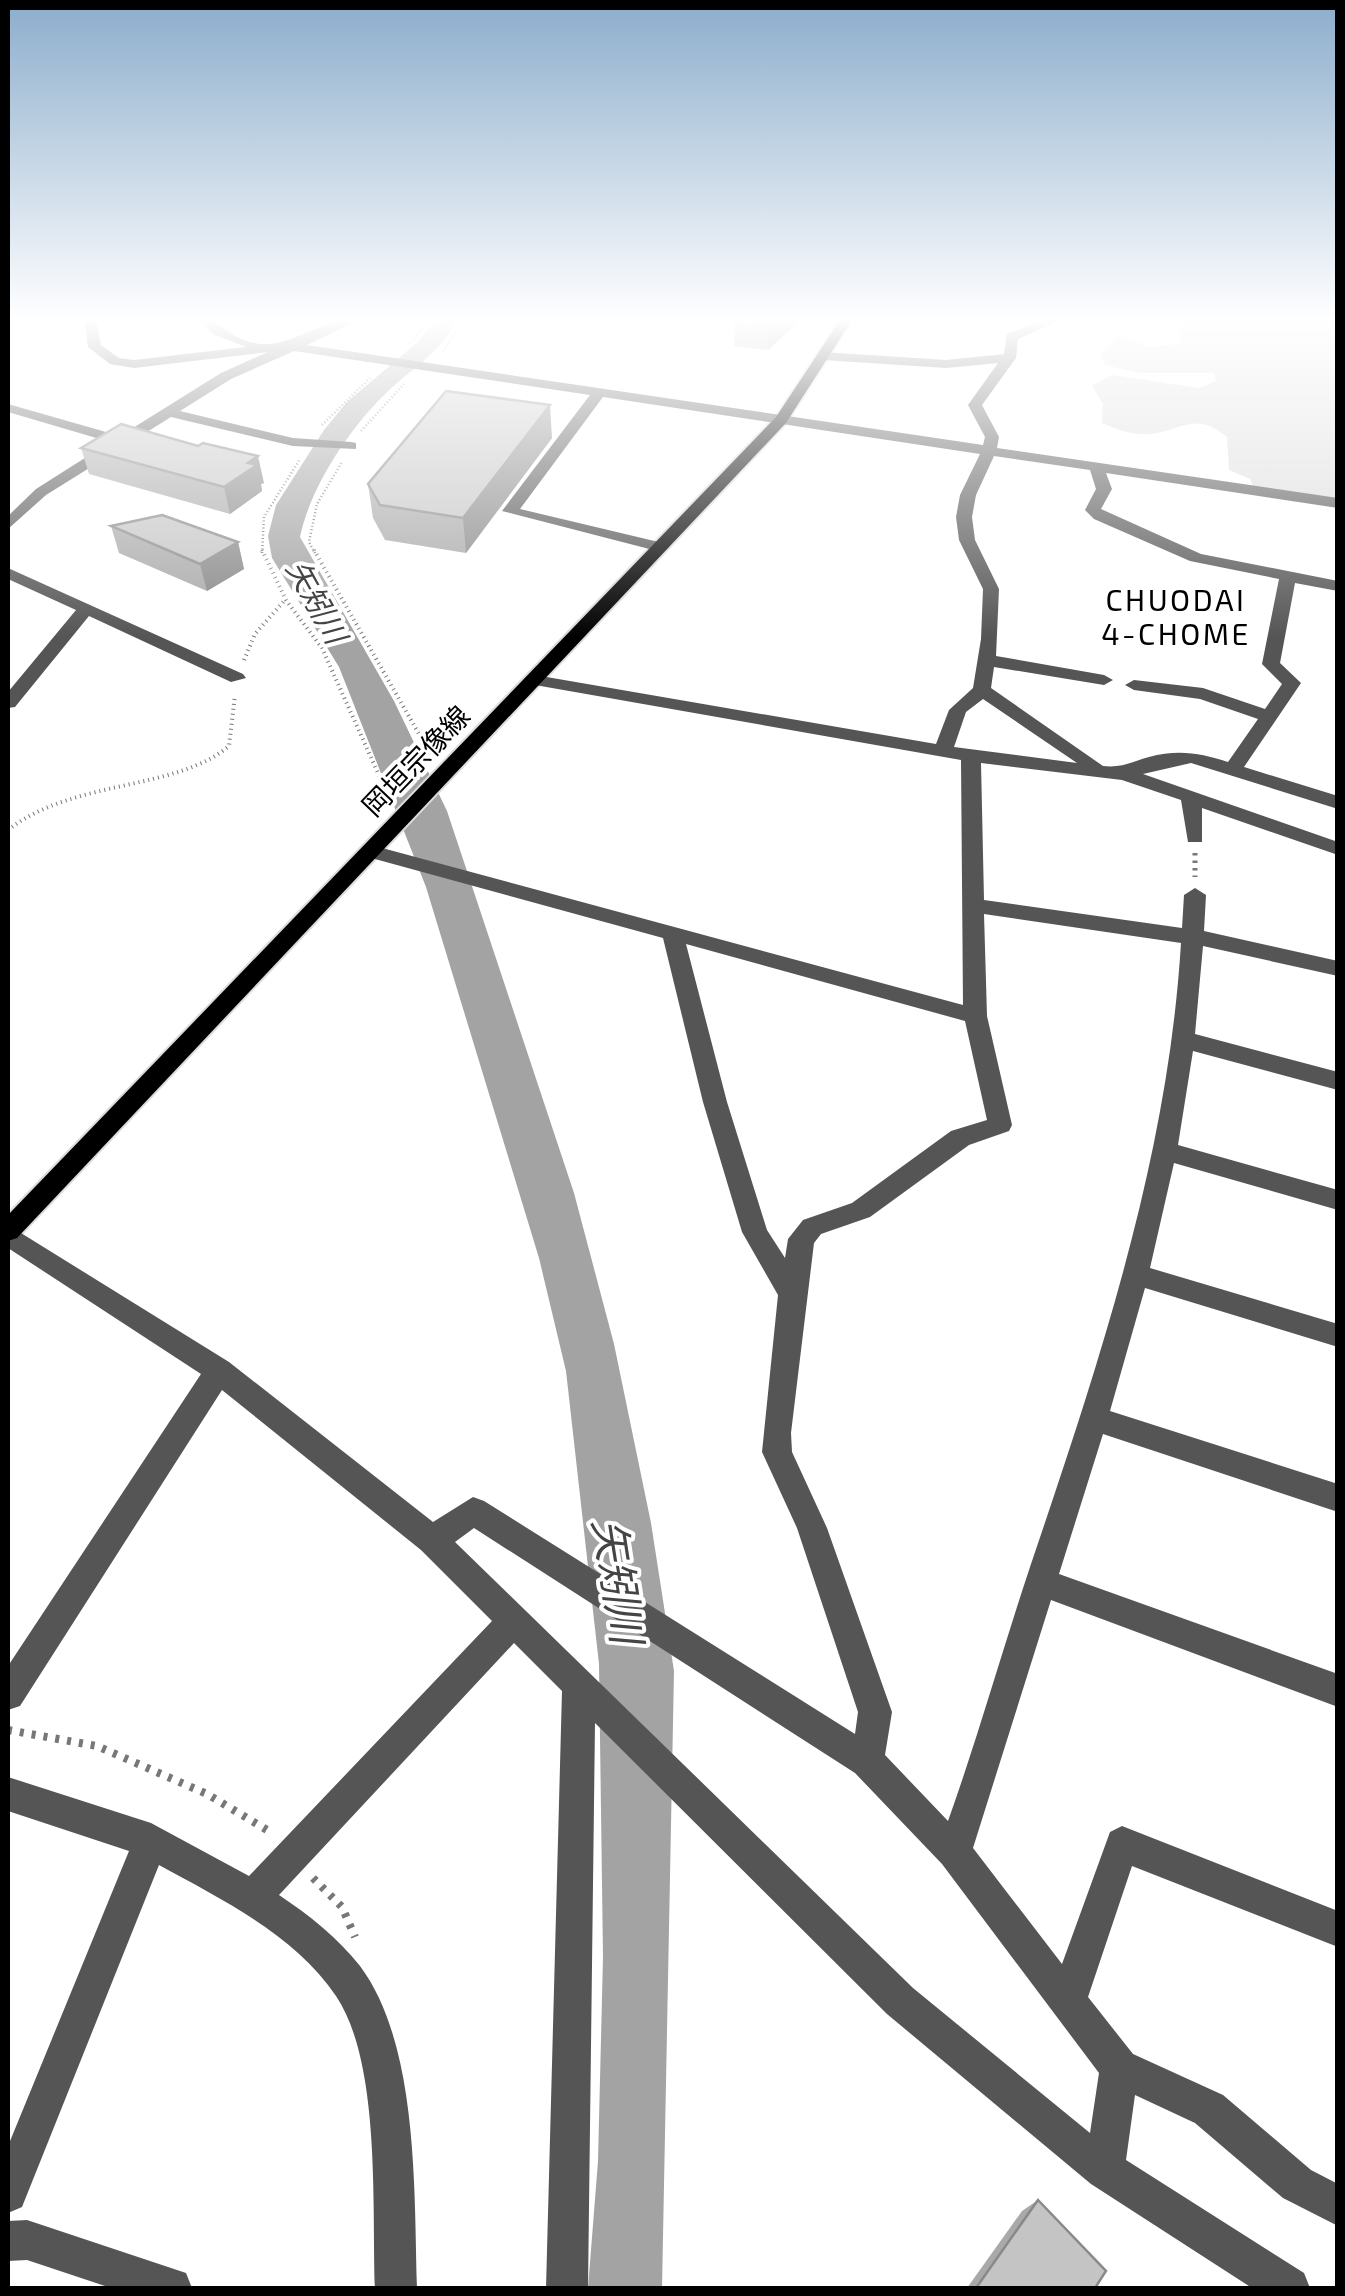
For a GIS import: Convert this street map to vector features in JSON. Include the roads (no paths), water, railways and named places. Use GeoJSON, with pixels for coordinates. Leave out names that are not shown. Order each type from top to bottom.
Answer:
{"type":"FeatureCollection","features":[{"type":"Feature","properties":{"kind":"main road","name":"岡垣宗像線"},"geometry":{"type":"LineString","coordinates":[[8,1233],[778,424]]}},
{"type":"Feature","properties":{"kind":"street"},"geometry":{"type":"LineString","coordinates":[[64,424],[119,440],[147,424]]}},
{"type":"Feature","properties":{"kind":"street"},"geometry":{"type":"LineString","coordinates":[[222,424],[310,444],[351,446]]}},
{"type":"Feature","properties":{"kind":"street"},"geometry":{"type":"LineString","coordinates":[[576,424],[510,511],[661,547]]}},
{"type":"Feature","properties":{"kind":"street"},"geometry":{"type":"LineString","coordinates":[[810,424],[1338,503]]}},
{"type":"Feature","properties":{"kind":"street"},"geometry":{"type":"LineString","coordinates":[[943,752],[958,710],[982,690],[990,586],[968,550],[964,511],[967,493],[992,436],[986,424]]}},
{"type":"Feature","properties":{"kind":"street"},"geometry":{"type":"LineString","coordinates":[[8,524],[41,492],[120,446],[119,440]]}},
{"type":"Feature","properties":{"kind":"street"},"geometry":{"type":"LineString","coordinates":[[1096,466],[1104,489],[1093,510],[1100,516],[1196,558],[1338,586]]}},
{"type":"Feature","properties":{"kind":"street"},"geometry":{"type":"LineString","coordinates":[[8,574],[236,678]]}},
{"type":"Feature","properties":{"kind":"street"},"geometry":{"type":"LineString","coordinates":[[1233,770],[1292,683],[1271,664],[1288,578]]}},
{"type":"Feature","properties":{"kind":"street"},"geometry":{"type":"LineString","coordinates":[[8,704],[86,610]]}},
{"type":"Feature","properties":{"kind":"street"},"geometry":{"type":"LineString","coordinates":[[985,660],[1104,680]]}},
{"type":"Feature","properties":{"kind":"street"},"geometry":{"type":"LineString","coordinates":[[535,680],[943,752],[1125,774],[1338,850]]}},
{"type":"Feature","properties":{"kind":"street"},"geometry":{"type":"LineString","coordinates":[[1134,685],[1203,694],[1268,716]]}},
{"type":"Feature","properties":{"kind":"street"},"geometry":{"type":"LineString","coordinates":[[982,690],[1091,762],[1098,772]]}},
{"type":"Feature","properties":{"kind":"street"},"geometry":{"type":"LineString","coordinates":[[867,1761],[875,1712],[812,1528],[778,1452],[776,1433],[801,1239],[812,1227],[861,1210],[960,1138],[1000,1126],[974,1016],[971,756]]}},
{"type":"Feature","properties":{"kind":"street"},"geometry":{"type":"LineString","coordinates":[[1125,774],[1153,762],[1182,758],[1338,803]]}},
{"type":"Feature","properties":{"kind":"street"},"geometry":{"type":"LineString","coordinates":[[1191,797],[1195,838]]}},
{"type":"Feature","properties":{"kind":"street"},"geometry":{"type":"LineString","coordinates":[[371,851],[974,1016]]}},
{"type":"Feature","properties":{"kind":"street"},"geometry":{"type":"LineString","coordinates":[[954,1852],[990,1757],[1095,1419],[1133,1274],[1184,1040],[1195,895]]}},
{"type":"Feature","properties":{"kind":"street"},"geometry":{"type":"LineString","coordinates":[[974,906],[1194,936],[1338,969]]}},
{"type":"Feature","properties":{"kind":"street"},"geometry":{"type":"LineString","coordinates":[[673,936],[714,1102],[755,1232],[792,1294]]}},
{"type":"Feature","properties":{"kind":"street"},"geometry":{"type":"LineString","coordinates":[[1184,1040],[1338,1081]]}},
{"type":"Feature","properties":{"kind":"street"},"geometry":{"type":"LineString","coordinates":[[1162,1150],[1338,1200]]}},
{"type":"Feature","properties":{"kind":"street"},"geometry":{"type":"LineString","coordinates":[[8,1233],[220,1371],[432,1540],[696,1804],[900,2000],[1105,2170],[1289,2288]]}},
{"type":"Feature","properties":{"kind":"street"},"geometry":{"type":"LineString","coordinates":[[1133,1274],[1338,1336]]}},
{"type":"Feature","properties":{"kind":"street"},"geometry":{"type":"LineString","coordinates":[[8,1694],[220,1371]]}},
{"type":"Feature","properties":{"kind":"street"},"geometry":{"type":"LineString","coordinates":[[1095,1419],[1338,1498]]}},
{"type":"Feature","properties":{"kind":"street"},"geometry":{"type":"LineString","coordinates":[[432,1540],[473,1511],[867,1761],[954,1852],[1119,2068],[1209,2109],[1297,2184],[1338,2206]]}},
{"type":"Feature","properties":{"kind":"street"},"geometry":{"type":"LineString","coordinates":[[1042,1582],[1338,1691]]}},
{"type":"Feature","properties":{"kind":"street"},"geometry":{"type":"LineString","coordinates":[[252,1896],[513,1621]]}},
{"type":"Feature","properties":{"kind":"street"},"geometry":{"type":"LineString","coordinates":[[567,2288],[586,1694]]}},
{"type":"Feature","properties":{"kind":"street"},"geometry":{"type":"LineString","coordinates":[[8,1794],[151,1841],[252,1896],[330,1960],[364,2008],[382,2083],[396,2288]]}},
{"type":"Feature","properties":{"kind":"street"},"geometry":{"type":"LineString","coordinates":[[8,2194],[151,1841]]}},
{"type":"Feature","properties":{"kind":"street"},"geometry":{"type":"LineString","coordinates":[[1068,2001],[1122,1844],[1338,1929]]}},
{"type":"Feature","properties":{"kind":"street"},"geometry":{"type":"LineString","coordinates":[[1105,2170],[1119,2068]]}},
{"type":"Feature","properties":{"kind":"street"},"geometry":{"type":"LineString","coordinates":[[8,2242],[27,2240],[172,2288]]}},
{"type":"Feature","properties":{"kind":"water","name":"矢矧川"},"geometry":{"type":"Polygon","coordinates":[[[329,424],[359,424],[321,480],[300,537],[394,701],[447,811],[574,1193],[614,1344],[651,1523],[674,1671],[662,2288],[588,2288],[598,2161],[603,1957],[599,1664],[566,1371],[539,1258],[426,887],[339,667],[272,558],[268,536],[276,505],[329,424]]]}},
{"type":"Feature","properties":{"kind":"district","name":"CHUODAI 4-CHOME"},"geometry":{"type":"Point","coordinates":[1176,618]}}]}
